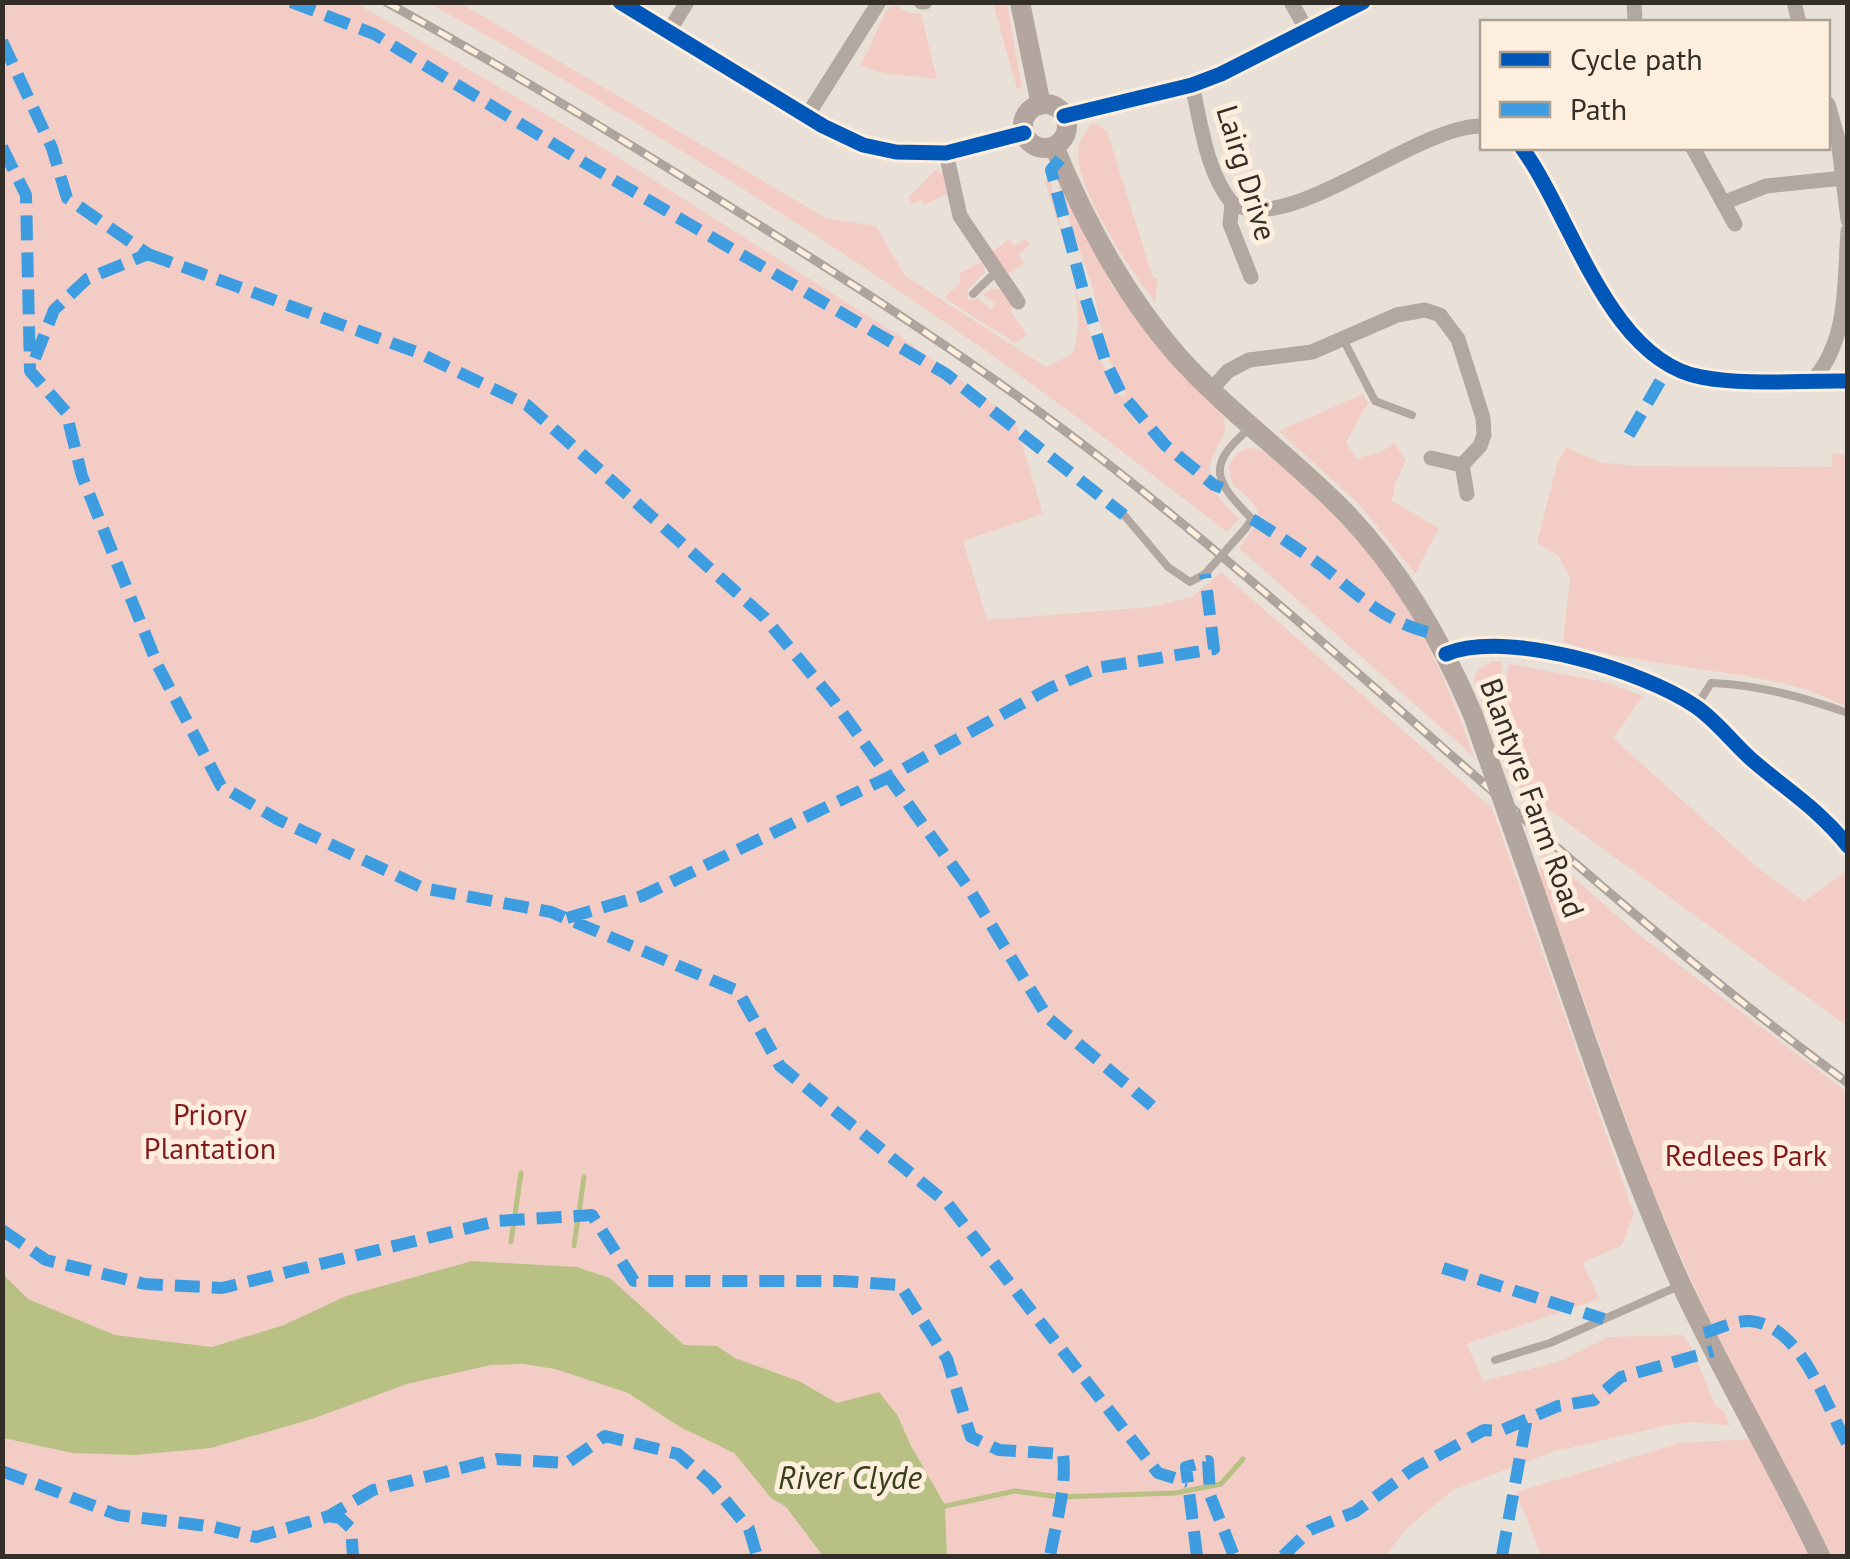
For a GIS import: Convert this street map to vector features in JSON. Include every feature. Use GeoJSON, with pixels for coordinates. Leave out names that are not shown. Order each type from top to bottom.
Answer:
{"type":"FeatureCollection","features":[{"type":"Feature","properties":{"kind":"main road"},"geometry":{"type":"LineString","coordinates":[[1020,2],[1041,104]]}},
{"type":"Feature","properties":{"kind":"main road"},"geometry":{"type":"LineString","coordinates":[[1041,104],[1056,108],[1064,116],[1064,136],[1054,146],[1040,148],[1027,140],[1024,118],[1041,104]]}},
{"type":"Feature","properties":{"kind":"main road","name":"Blantyre Farm Road"},"geometry":{"type":"LineString","coordinates":[[1054,146],[1088,222],[1118,276],[1162,336],[1210,390],[1332,500],[1376,546],[1412,595],[1446,654],[1473,715],[1622,1141],[1682,1284],[1820,1556]]}},
{"type":"Feature","properties":{"kind":"street"},"geometry":{"type":"LineString","coordinates":[[620,2],[807,116],[863,145],[896,152],[946,153],[1024,133]]}},
{"type":"Feature","properties":{"kind":"street"},"geometry":{"type":"LineString","coordinates":[[669,31],[687,2]]}},
{"type":"Feature","properties":{"kind":"street"},"geometry":{"type":"LineString","coordinates":[[807,116],[879,2]]}},
{"type":"Feature","properties":{"kind":"street"},"geometry":{"type":"LineString","coordinates":[[1292,2],[1308,32]]}},
{"type":"Feature","properties":{"kind":"street"},"geometry":{"type":"LineString","coordinates":[[1064,116],[1192,85],[1249,62],[1363,2]]}},
{"type":"Feature","properties":{"kind":"street","name":"Lairg Drive"},"geometry":{"type":"LineString","coordinates":[[1192,85],[1210,160],[1232,203],[1230,224],[1251,277]]}},
{"type":"Feature","properties":{"kind":"street"},"geometry":{"type":"LineString","coordinates":[[1830,111],[1838,139],[1848,220]]}},
{"type":"Feature","properties":{"kind":"street"},"geometry":{"type":"LineString","coordinates":[[1232,203],[1252,209],[1292,204],[1444,132],[1480,126]]}},
{"type":"Feature","properties":{"kind":"street"},"geometry":{"type":"LineString","coordinates":[[1523,150],[1618,318],[1648,353],[1666,365],[1702,378],[1848,382]]}},
{"type":"Feature","properties":{"kind":"street"},"geometry":{"type":"LineString","coordinates":[[1694,150],[1735,224]]}},
{"type":"Feature","properties":{"kind":"street"},"geometry":{"type":"LineString","coordinates":[[946,153],[960,216],[1018,302]]}},
{"type":"Feature","properties":{"kind":"street"},"geometry":{"type":"LineString","coordinates":[[1724,203],[1766,186],[1844,178]]}},
{"type":"Feature","properties":{"kind":"street"},"geometry":{"type":"LineString","coordinates":[[1812,381],[1831,355],[1840,327],[1848,232]]}},
{"type":"Feature","properties":{"kind":"street"},"geometry":{"type":"LineString","coordinates":[[1210,390],[1238,364],[1250,360],[1312,352],[1413,310],[1440,315],[1458,339],[1483,418],[1480,446],[1462,465]]}},
{"type":"Feature","properties":{"kind":"street"},"geometry":{"type":"LineString","coordinates":[[1431,458],[1462,465]]}},
{"type":"Feature","properties":{"kind":"street"},"geometry":{"type":"LineString","coordinates":[[1462,465],[1467,494]]}},
{"type":"Feature","properties":{"kind":"street"},"geometry":{"type":"LineString","coordinates":[[1446,654],[1483,645],[1535,650],[1610,666],[1646,680],[1696,707],[1754,762],[1826,818],[1848,846]]}},
{"type":"Feature","properties":{"kind":"lane"},"geometry":{"type":"LineString","coordinates":[[973,294],[997,271]]}},
{"type":"Feature","properties":{"kind":"lane"},"geometry":{"type":"LineString","coordinates":[[1343,338],[1375,401],[1412,415]]}},
{"type":"Feature","properties":{"kind":"lane"},"geometry":{"type":"LineString","coordinates":[[1124,515],[1168,568],[1190,582],[1204,574],[1252,519],[1222,488],[1220,464],[1228,447],[1251,427]]}},
{"type":"Feature","properties":{"kind":"lane"},"geometry":{"type":"LineString","coordinates":[[1696,707],[1712,682],[1799,696],[1848,713]]}},
{"type":"Feature","properties":{"kind":"lane"},"geometry":{"type":"LineString","coordinates":[[1496,1360],[1550,1344],[1682,1284]]}},
{"type":"Feature","properties":{"kind":"green space","name":"Priory Plantation"},"geometry":{"type":"Polygon","coordinates":[[[2,3],[356,3],[608,151],[901,337],[1015,420],[1043,514],[963,541],[987,620],[1149,607],[1192,597],[1221,572],[1492,808],[1634,1214],[1622,1245],[1583,1263],[1599,1299],[1467,1344],[1483,1381],[1558,1362],[1608,1337],[1683,1335],[1715,1405],[1724,1411],[1730,1426],[1695,1422],[1669,1425],[1552,1452],[1453,1490],[1405,1530],[1386,1556],[947,1556],[945,1505],[898,1416],[879,1393],[837,1403],[801,1382],[735,1358],[717,1346],[684,1345],[610,1278],[577,1267],[472,1261],[346,1296],[285,1325],[212,1347],[115,1335],[28,1299],[2,1274],[2,3]]]}},
{"type":"Feature","properties":{"kind":"green space"},"geometry":{"type":"Polygon","coordinates":[[[429,3],[460,3],[826,218],[876,226],[905,276],[1046,367],[1072,354],[1078,315],[1070,268],[1045,181],[1050,180],[1085,320],[1121,397],[1126,395],[1106,352],[1092,285],[1057,177],[1111,284],[1160,350],[1224,418],[1224,434],[1210,466],[1211,484],[1240,518],[1227,532],[977,344],[815,235],[559,77],[429,3]]]}},
{"type":"Feature","properties":{"kind":"green space"},"geometry":{"type":"Polygon","coordinates":[[[993,3],[1007,3],[1022,88],[1017,89],[993,3]]]}},
{"type":"Feature","properties":{"kind":"green space"},"geometry":{"type":"Polygon","coordinates":[[[889,7],[921,14],[937,79],[883,73],[860,65],[889,7]]]}},
{"type":"Feature","properties":{"kind":"green space"},"geometry":{"type":"Polygon","coordinates":[[[1090,125],[1107,131],[1153,278],[1158,278],[1155,302],[1108,231],[1087,190],[1078,154],[1083,135],[1090,125]]]}},
{"type":"Feature","properties":{"kind":"green space"},"geometry":{"type":"Polygon","coordinates":[[[936,169],[943,174],[947,194],[924,205],[921,200],[912,204],[909,197],[936,169]]]}},
{"type":"Feature","properties":{"kind":"green space"},"geometry":{"type":"Polygon","coordinates":[[[1009,239],[1014,246],[1026,239],[1030,245],[1018,254],[1024,264],[1008,274],[992,252],[1009,239]]]}},
{"type":"Feature","properties":{"kind":"green space"},"geometry":{"type":"Polygon","coordinates":[[[982,262],[985,272],[968,289],[968,300],[979,299],[991,310],[996,304],[982,295],[994,288],[1002,291],[1027,335],[1015,343],[944,298],[960,283],[960,273],[982,262]]]}},
{"type":"Feature","properties":{"kind":"green space"},"geometry":{"type":"Polygon","coordinates":[[[1363,394],[1368,403],[1346,442],[1356,459],[1381,452],[1394,443],[1406,460],[1392,501],[1439,528],[1415,574],[1359,504],[1279,431],[1363,394]]]}},
{"type":"Feature","properties":{"kind":"green space"},"geometry":{"type":"Polygon","coordinates":[[[1566,447],[1599,462],[1635,466],[1831,467],[1833,454],[1847,455],[1847,707],[1810,691],[1768,680],[1621,656],[1563,642],[1570,578],[1559,556],[1537,543],[1557,464],[1566,447]]]}},
{"type":"Feature","properties":{"kind":"green space"},"geometry":{"type":"Polygon","coordinates":[[[1247,448],[1262,451],[1281,464],[1331,511],[1384,574],[1425,640],[1474,757],[1239,548],[1254,527],[1258,513],[1232,484],[1229,465],[1236,454],[1247,448]]]}},
{"type":"Feature","properties":{"kind":"green space"},"geometry":{"type":"Polygon","coordinates":[[[1492,661],[1502,662],[1501,691],[1509,664],[1605,682],[1643,696],[1613,738],[1759,869],[1804,901],[1847,871],[1847,1026],[1511,782],[1474,681],[1477,671],[1492,661]]]}},
{"type":"Feature","properties":{"kind":"green space","name":"Redlees Park"},"geometry":{"type":"Polygon","coordinates":[[[1541,849],[1638,934],[1847,1092],[1847,1556],[1830,1556],[1723,1351],[1650,1187],[1540,876],[1541,849]]]}},
{"type":"Feature","properties":{"kind":"green space"},"geometry":{"type":"Polygon","coordinates":[[[491,1365],[555,1369],[628,1393],[680,1427],[734,1453],[771,1498],[786,1507],[823,1556],[3,1556],[2,1438],[72,1453],[211,1448],[312,1419],[407,1384],[491,1365]]]}},
{"type":"Feature","properties":{"kind":"green space"},"geometry":{"type":"Polygon","coordinates":[[[1752,1439],[1811,1556],[1541,1556],[1516,1492],[1680,1443],[1752,1439]]]}},
{"type":"Feature","properties":{"kind":"water","name":"River Clyde"},"geometry":{"type":"Polygon","coordinates":[[[472,1261],[577,1267],[610,1278],[684,1345],[717,1346],[735,1358],[801,1382],[837,1403],[879,1392],[898,1416],[945,1505],[947,1556],[823,1556],[786,1507],[771,1498],[734,1453],[680,1427],[628,1393],[555,1369],[523,1364],[491,1365],[407,1384],[312,1419],[211,1448],[135,1455],[72,1453],[3,1438],[3,1274],[28,1299],[115,1335],[212,1347],[284,1325],[346,1296],[472,1261]]]}},
{"type":"Feature","properties":{"kind":"waterway"},"geometry":{"type":"LineString","coordinates":[[511,1242],[521,1173]]}},
{"type":"Feature","properties":{"kind":"waterway"},"geometry":{"type":"LineString","coordinates":[[574,1246],[584,1177]]}},
{"type":"Feature","properties":{"kind":"waterway"},"geometry":{"type":"LineString","coordinates":[[941,1507],[1015,1491],[1059,1497],[1175,1493],[1221,1484],[1243,1459]]}},
{"type":"Feature","properties":{"kind":"railway"},"geometry":{"type":"LineString","coordinates":[[386,2],[659,162],[928,334],[1060,427],[1290,614],[1657,933],[1848,1083]]}},
{"type":"Feature","properties":{"kind":"marked path"},"geometry":{"type":"LineString","coordinates":[[291,2],[374,34],[583,162],[946,374],[1124,515]]}},
{"type":"Feature","properties":{"kind":"marked path"},"geometry":{"type":"LineString","coordinates":[[2,41],[52,148],[67,198],[148,254],[87,279],[54,310],[34,361]]}},
{"type":"Feature","properties":{"kind":"marked path"},"geometry":{"type":"LineString","coordinates":[[2,147],[26,195],[30,371],[66,412],[82,476],[158,666],[221,786],[277,819],[423,888],[551,912],[738,991],[780,1066],[948,1204],[1158,1473],[1188,1482]]}},
{"type":"Feature","properties":{"kind":"marked path"},"geometry":{"type":"LineString","coordinates":[[1060,159],[1051,170],[1084,294],[1105,360],[1121,393],[1165,445],[1222,488]]}},
{"type":"Feature","properties":{"kind":"marked path"},"geometry":{"type":"LineString","coordinates":[[148,254],[419,353],[527,405],[764,617],[833,700],[968,887],[1048,1018],[1152,1106]]}},
{"type":"Feature","properties":{"kind":"marked path"},"geometry":{"type":"LineString","coordinates":[[1629,435],[1669,366]]}},
{"type":"Feature","properties":{"kind":"marked path"},"geometry":{"type":"LineString","coordinates":[[1252,519],[1375,608],[1404,624],[1436,634]]}},
{"type":"Feature","properties":{"kind":"marked path"},"geometry":{"type":"LineString","coordinates":[[567,918],[642,896],[889,777],[1050,688],[1097,668],[1214,649],[1205,574]]}},
{"type":"Feature","properties":{"kind":"marked path"},"geometry":{"type":"LineString","coordinates":[[2,1230],[46,1260],[145,1284],[222,1288],[497,1221],[592,1215],[634,1281],[842,1281],[900,1285],[947,1359],[971,1437],[999,1450],[1063,1454],[1062,1492],[1050,1556]]}},
{"type":"Feature","properties":{"kind":"marked path"},"geometry":{"type":"LineString","coordinates":[[1443,1268],[1604,1319]]}},
{"type":"Feature","properties":{"kind":"marked path"},"geometry":{"type":"LineString","coordinates":[[1704,1333],[1750,1321],[1768,1326],[1784,1337],[1810,1370],[1848,1445]]}},
{"type":"Feature","properties":{"kind":"marked path"},"geometry":{"type":"LineString","coordinates":[[1283,1556],[1310,1530],[1355,1512],[1412,1470],[1484,1430],[1500,1431],[1558,1406],[1594,1400],[1621,1377],[1713,1351]]}},
{"type":"Feature","properties":{"kind":"marked path"},"geometry":{"type":"LineString","coordinates":[[1502,1556],[1527,1418]]}},
{"type":"Feature","properties":{"kind":"marked path"},"geometry":{"type":"LineString","coordinates":[[2,1471],[118,1515],[215,1527],[256,1537],[329,1516],[373,1490],[497,1459],[567,1463],[605,1436],[678,1454],[711,1483],[749,1529],[757,1556]]}},
{"type":"Feature","properties":{"kind":"marked path"},"geometry":{"type":"LineString","coordinates":[[1197,1556],[1186,1467],[1208,1461],[1210,1495],[1234,1556]]}},
{"type":"Feature","properties":{"kind":"marked path"},"geometry":{"type":"LineString","coordinates":[[329,1516],[340,1518],[351,1528],[353,1556]]}},
{"type":"Feature","properties":{"kind":"cycle path"},"geometry":{"type":"LineString","coordinates":[[620,2],[823,126],[863,145],[896,152],[946,153],[1024,133]]}},
{"type":"Feature","properties":{"kind":"cycle path"},"geometry":{"type":"LineString","coordinates":[[1064,116],[1192,85],[1221,74],[1363,2]]}},
{"type":"Feature","properties":{"kind":"cycle path"},"geometry":{"type":"LineString","coordinates":[[1523,150],[1617,315],[1641,344],[1669,365],[1719,380],[1848,381]]}},
{"type":"Feature","properties":{"kind":"cycle path"},"geometry":{"type":"LineString","coordinates":[[1446,654],[1472,648],[1537,650],[1609,667],[1672,692],[1710,718],[1848,846]]}}]}
